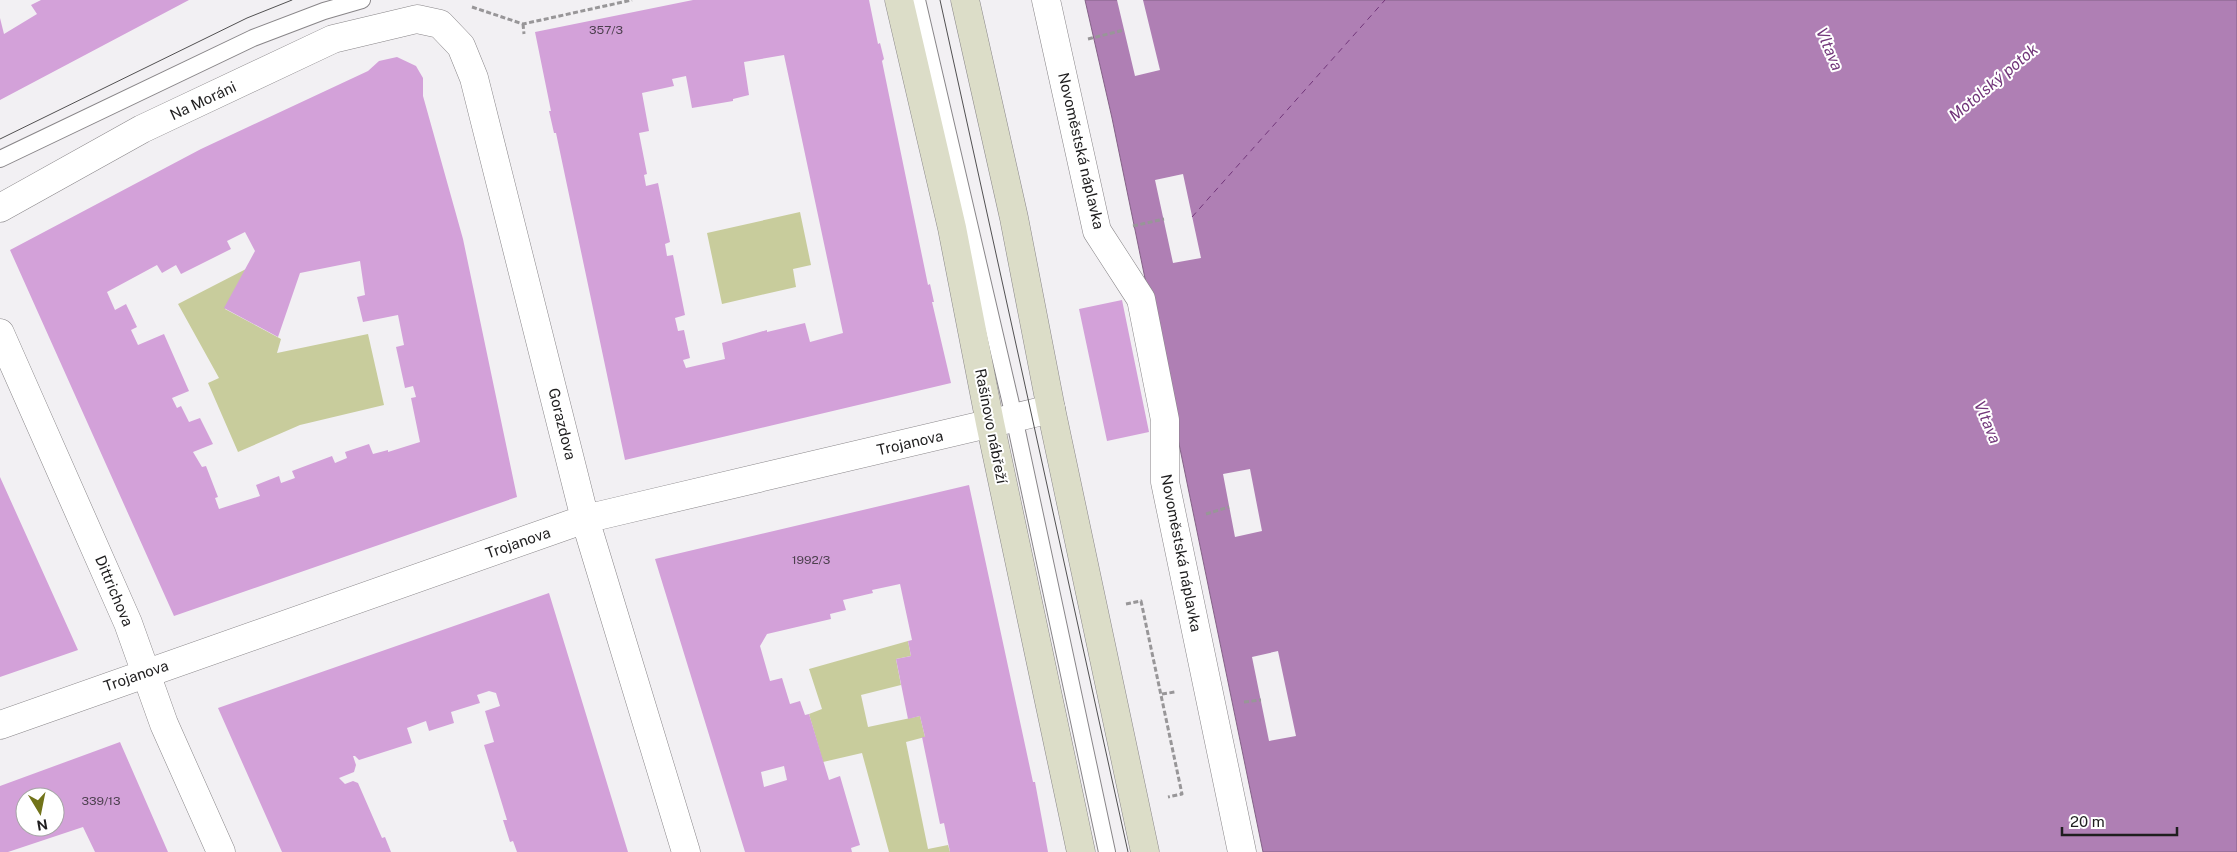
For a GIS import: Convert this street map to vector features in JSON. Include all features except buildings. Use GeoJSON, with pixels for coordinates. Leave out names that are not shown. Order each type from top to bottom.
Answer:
{"type":"FeatureCollection","features":[{"type":"Feature","properties":{"kind":"main road","name":"Rašínovo nábřeží"},"geometry":{"type":"LineString","coordinates":[[899,0],[952,228],[1002,420],[1081,852]]}},
{"type":"Feature","properties":{"kind":"main road"},"geometry":{"type":"LineString","coordinates":[[965,0],[1014,218],[1051,409],[1146,852]]}},
{"type":"Feature","properties":{"kind":"street","name":"Novoměstská náplavka"},"geometry":{"type":"LineString","coordinates":[[1046,0],[1097,231],[1141,299],[1165,420],[1165,482],[1242,852]]}},
{"type":"Feature","properties":{"kind":"street","name":"Na Moráni"},"geometry":{"type":"LineString","coordinates":[[0,208],[142,129],[333,39],[417,19]]}},
{"type":"Feature","properties":{"kind":"street","name":"Gorazdova"},"geometry":{"type":"LineString","coordinates":[[417,19],[440,24],[460,46],[474,78],[585,519],[686,852]]}},
{"type":"Feature","properties":{"kind":"street","name":"Dittrichova"},"geometry":{"type":"LineString","coordinates":[[0,333],[128,623],[164,724],[221,852]]}},
{"type":"Feature","properties":{"kind":"street","name":"Trojanova"},"geometry":{"type":"LineString","coordinates":[[0,725],[585,519],[1051,409]]}},
{"type":"Feature","properties":{"kind":"lane"},"geometry":{"type":"LineString","coordinates":[[0,159],[253,38],[324,11],[362,0]]}},
{"type":"Feature","properties":{"kind":"lane"},"geometry":{"type":"LineString","coordinates":[[916,0],[1002,420],[1107,852]]}},
{"type":"Feature","properties":{"kind":"path"},"geometry":{"type":"LineString","coordinates":[[468,6],[523,24],[632,0]]}},
{"type":"Feature","properties":{"kind":"path"},"geometry":{"type":"LineString","coordinates":[[523,24],[524,34]]}},
{"type":"Feature","properties":{"kind":"path"},"geometry":{"type":"LineString","coordinates":[[1094,37],[1124,30]]}},
{"type":"Feature","properties":{"kind":"path"},"geometry":{"type":"LineString","coordinates":[[1137,225],[1164,219]]}},
{"type":"Feature","properties":{"kind":"path"},"geometry":{"type":"LineString","coordinates":[[1202,515],[1229,507]]}},
{"type":"Feature","properties":{"kind":"path"},"geometry":{"type":"LineString","coordinates":[[1123,604],[1141,601],[1162,694],[1182,794],[1164,798]]}},
{"type":"Feature","properties":{"kind":"green space"},"geometry":{"type":"Polygon","coordinates":[[[800,212],[811,265],[793,269],[796,287],[722,304],[707,233],[800,212]]]}},
{"type":"Feature","properties":{"kind":"green space"},"geometry":{"type":"Polygon","coordinates":[[[246,269],[225,309],[281,339],[277,353],[368,334],[384,405],[300,425],[238,452],[208,383],[219,378],[178,304],[246,269]]]}},
{"type":"Feature","properties":{"kind":"green space"},"geometry":{"type":"Polygon","coordinates":[[[908,641],[911,656],[896,659],[901,685],[861,695],[868,727],[920,716],[925,737],[906,742],[928,849],[948,845],[950,852],[889,852],[862,753],[823,762],[809,714],[822,709],[809,669],[908,641]]]}},
{"type":"Feature","properties":{"kind":"water"},"geometry":{"type":"Polygon","coordinates":[[[1085,0],[2237,0],[2237,852],[1263,852],[1112,118],[1085,0]]]}},
{"type":"Feature","properties":{"kind":"pier"},"geometry":{"type":"Polygon","coordinates":[[[1117,0],[1143,0],[1160,70],[1135,76],[1117,0]]]}},
{"type":"Feature","properties":{"kind":"pier"},"geometry":{"type":"Polygon","coordinates":[[[1183,174],[1201,258],[1173,263],[1155,180],[1183,174]]]}},
{"type":"Feature","properties":{"kind":"pier"},"geometry":{"type":"Polygon","coordinates":[[[1250,469],[1262,531],[1235,537],[1223,474],[1250,469]]]}},
{"type":"Feature","properties":{"kind":"pier"},"geometry":{"type":"Polygon","coordinates":[[[1278,651],[1296,736],[1269,741],[1252,657],[1278,651]]]}},
{"type":"Feature","properties":{"kind":"ferry route"},"geometry":{"type":"LineString","coordinates":[[1192,217],[1385,0]]}},
{"type":"Feature","properties":{"kind":"tram line"},"geometry":{"type":"LineString","coordinates":[[0,139],[247,18],[292,0]]}},
{"type":"Feature","properties":{"kind":"tram line"},"geometry":{"type":"LineString","coordinates":[[940,0],[1128,852]]}},
{"type":"Feature","properties":{"kind":"water label","name":"Vltava"},"geometry":{"type":"Point","coordinates":[1830,49]}},
{"type":"Feature","properties":{"kind":"water label","name":"Motolský potok"},"geometry":{"type":"Point","coordinates":[1993,82]}},
{"type":"Feature","properties":{"kind":"water label","name":"Vltava"},"geometry":{"type":"Point","coordinates":[1988,422]}}]}
